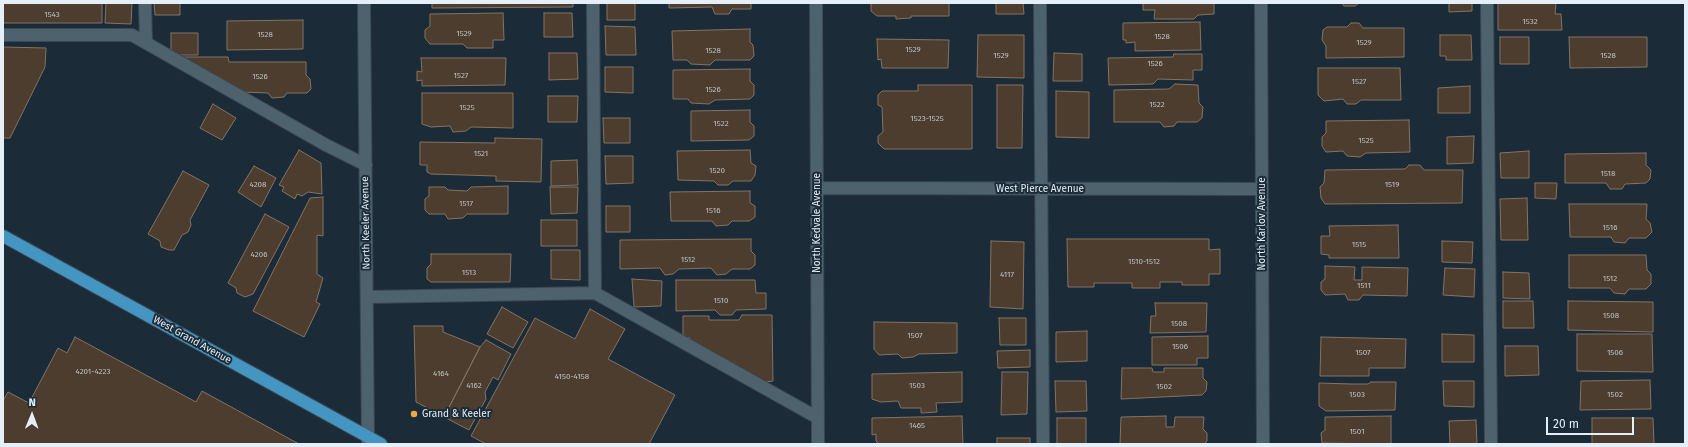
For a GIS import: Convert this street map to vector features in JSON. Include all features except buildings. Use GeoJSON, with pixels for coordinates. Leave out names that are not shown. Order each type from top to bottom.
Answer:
{"type":"FeatureCollection","features":[{"type":"Feature","properties":{"kind":"main road","name":"West Grand Avenue"},"geometry":{"type":"LineString","coordinates":[[3,236],[368,440],[381,444]]}},
{"type":"Feature","properties":{"kind":"street"},"geometry":{"type":"LineString","coordinates":[[145,3],[146,43]]}},
{"type":"Feature","properties":{"kind":"street","name":"North Keeler Avenue"},"geometry":{"type":"LineString","coordinates":[[364,3],[368,440]]}},
{"type":"Feature","properties":{"kind":"street"},"geometry":{"type":"LineString","coordinates":[[594,3],[595,293]]}},
{"type":"Feature","properties":{"kind":"street","name":"North Kedvale Avenue"},"geometry":{"type":"LineString","coordinates":[[816,3],[818,444]]}},
{"type":"Feature","properties":{"kind":"street"},"geometry":{"type":"LineString","coordinates":[[1040,3],[1043,444]]}},
{"type":"Feature","properties":{"kind":"street","name":"North Karlov Avenue"},"geometry":{"type":"LineString","coordinates":[[1261,3],[1263,444]]}},
{"type":"Feature","properties":{"kind":"street"},"geometry":{"type":"LineString","coordinates":[[1487,3],[1491,444]]}},
{"type":"Feature","properties":{"kind":"street"},"geometry":{"type":"LineString","coordinates":[[3,35],[132,35],[326,145],[366,165]]}},
{"type":"Feature","properties":{"kind":"street","name":"West Pierce Avenue"},"geometry":{"type":"LineString","coordinates":[[817,188],[1262,189]]}},
{"type":"Feature","properties":{"kind":"street"},"geometry":{"type":"LineString","coordinates":[[367,297],[595,293],[818,418]]}},
{"type":"Feature","properties":{"kind":"place","name":"Grand & Keeler"},"geometry":{"type":"Point","coordinates":[414,414]}}]}
